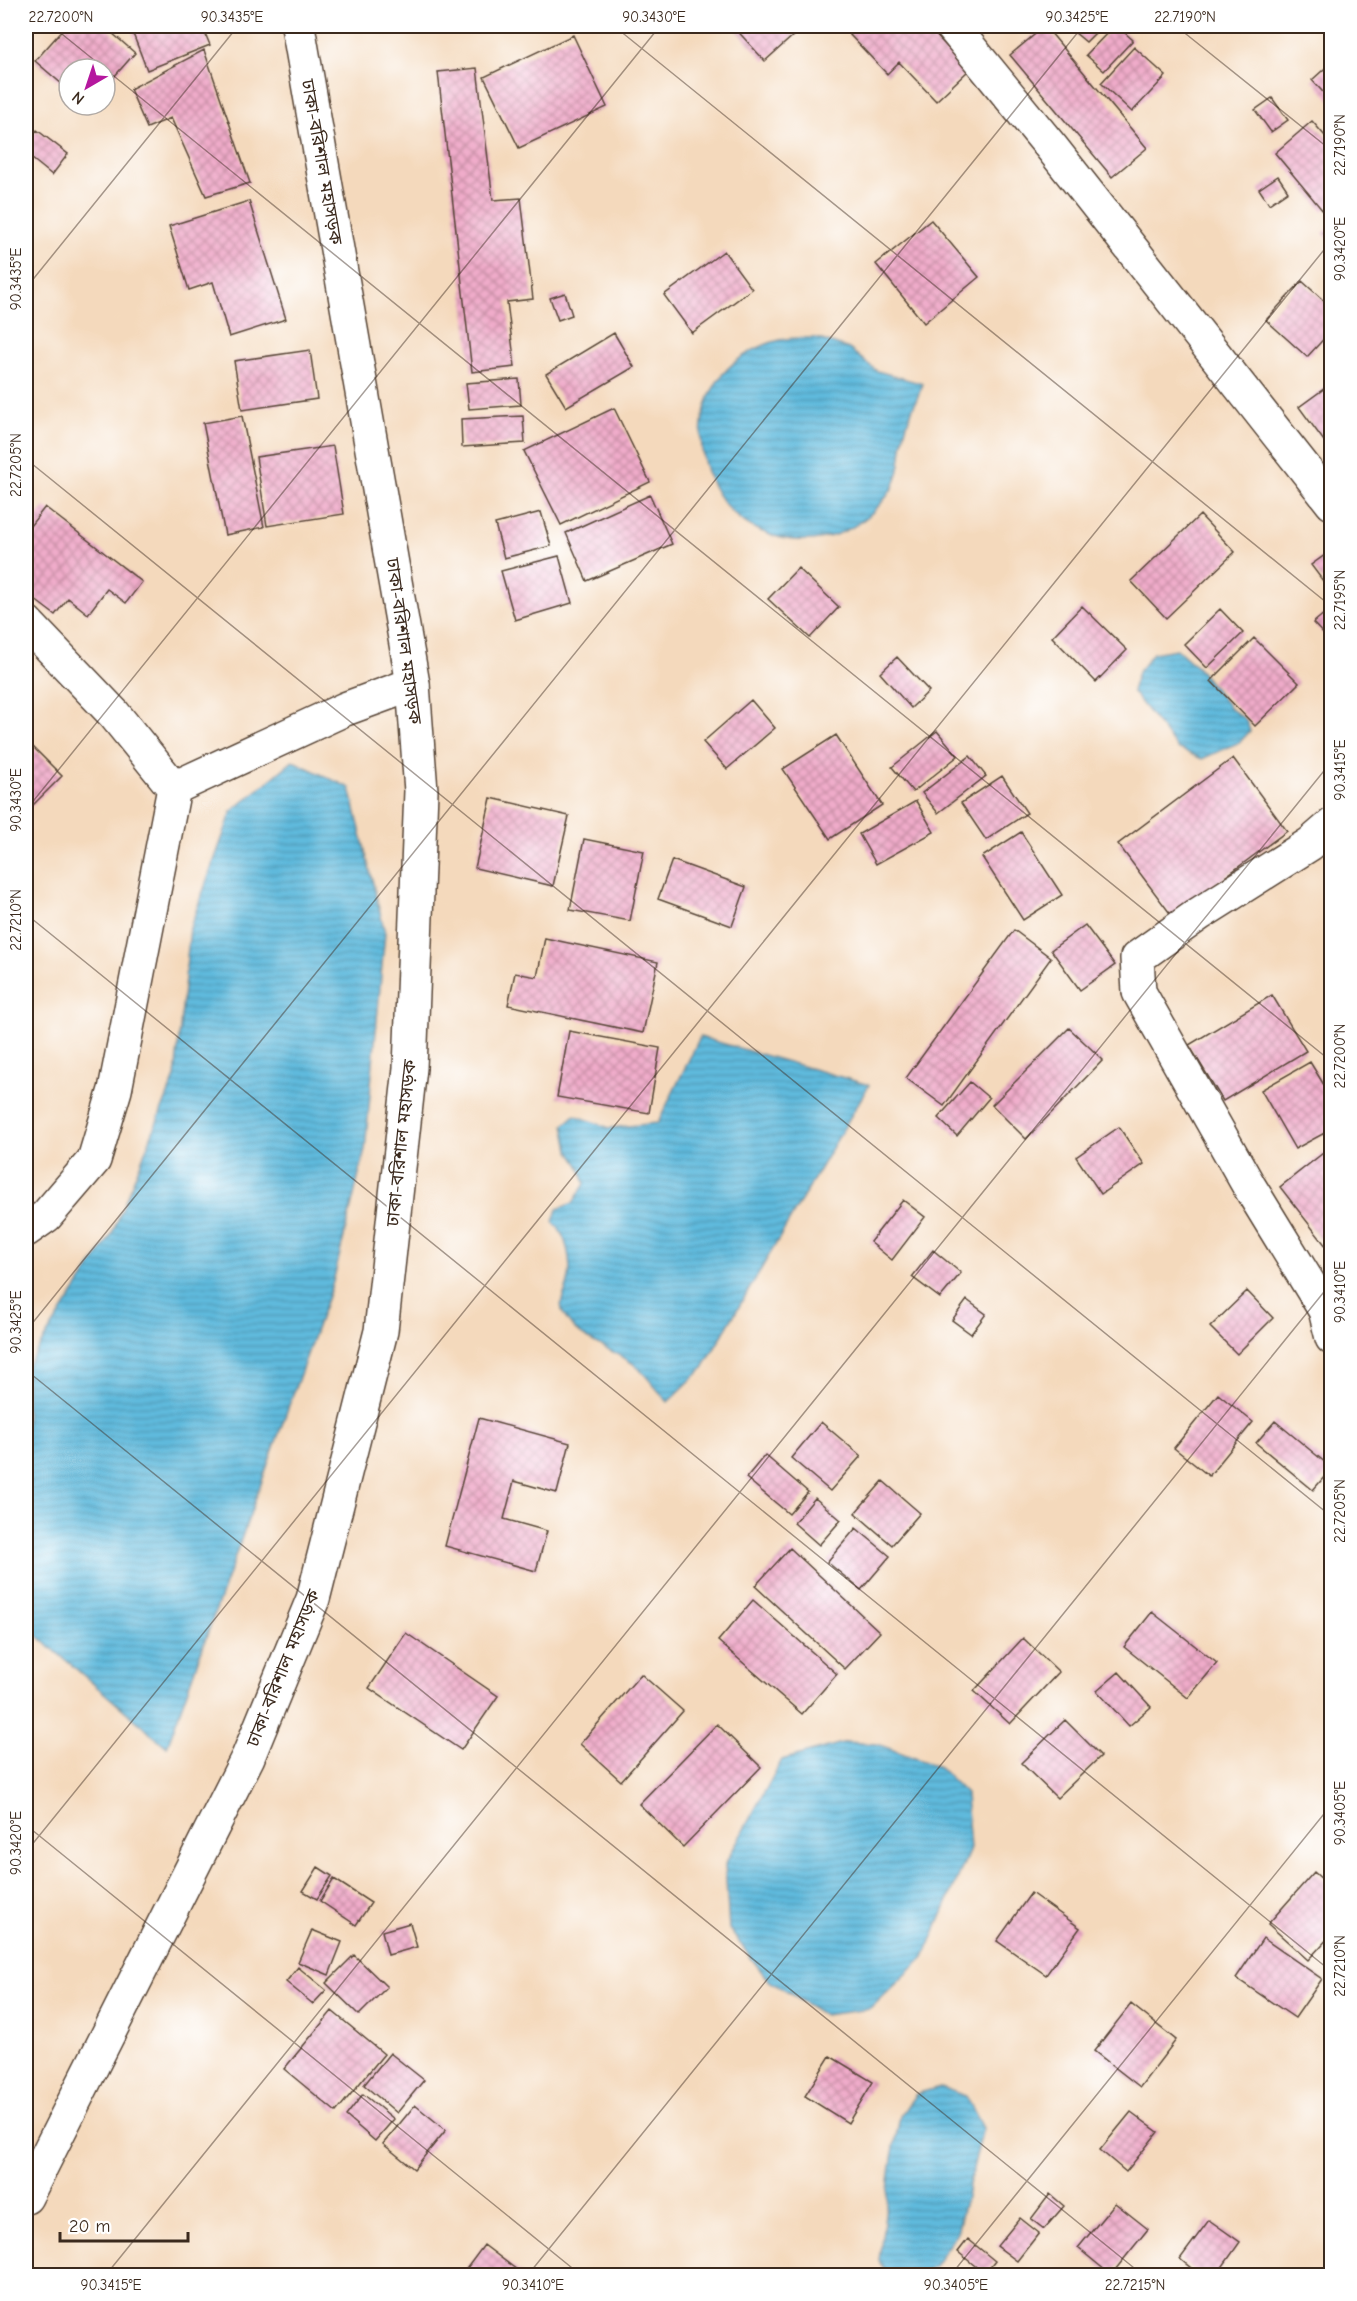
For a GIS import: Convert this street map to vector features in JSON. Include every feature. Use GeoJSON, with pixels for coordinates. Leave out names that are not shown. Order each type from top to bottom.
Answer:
{"type":"FeatureCollection","features":[{"type":"Feature","properties":{"kind":"main road","name":"ঢাকা-বরিশাল মহাসড়ক"},"geometry":{"type":"LineString","coordinates":[[26,2197],[248,1757],[316,1587],[381,1331],[409,1080],[421,791],[413,684],[298,26]]}},
{"type":"Feature","properties":{"kind":"main road"},"geometry":{"type":"LineString","coordinates":[[952,26],[1052,148],[1332,503]]}},
{"type":"Feature","properties":{"kind":"main road"},"geometry":{"type":"LineString","coordinates":[[26,622],[114,714],[174,788]]}},
{"type":"Feature","properties":{"kind":"main road"},"geometry":{"type":"LineString","coordinates":[[174,788],[345,709],[413,684]]}},
{"type":"Feature","properties":{"kind":"main road"},"geometry":{"type":"LineString","coordinates":[[26,1230],[46,1216],[94,1160],[115,1090],[174,788]]}},
{"type":"Feature","properties":{"kind":"main road"},"geometry":{"type":"LineString","coordinates":[[1332,825],[1310,844],[1199,914],[1137,958],[1139,992],[1249,1186],[1325,1310],[1332,1338]]}},
{"type":"Feature","properties":{"kind":"water"},"geometry":{"type":"Polygon","coordinates":[[[816,338],[849,349],[877,371],[923,384],[903,439],[899,472],[881,504],[860,523],[843,532],[815,540],[791,540],[758,530],[738,518],[723,501],[711,482],[704,461],[701,439],[703,417],[710,395],[722,375],[741,358],[764,345],[780,340],[816,338]]]}},
{"type":"Feature","properties":{"kind":"water"},"geometry":{"type":"Polygon","coordinates":[[[1177,649],[1198,668],[1230,708],[1246,720],[1250,731],[1240,742],[1202,759],[1177,748],[1132,691],[1138,672],[1153,653],[1177,649]]]}},
{"type":"Feature","properties":{"kind":"water"},"geometry":{"type":"Polygon","coordinates":[[[293,761],[350,788],[385,933],[365,1150],[333,1282],[167,1747],[26,1626],[26,1367],[112,1234],[175,1077],[190,928],[232,811],[293,761]]]}},
{"type":"Feature","properties":{"kind":"water"},"geometry":{"type":"Polygon","coordinates":[[[700,1037],[869,1085],[703,1368],[668,1402],[637,1367],[587,1338],[569,1323],[561,1305],[569,1275],[568,1250],[562,1234],[553,1222],[557,1209],[573,1203],[585,1184],[580,1167],[569,1150],[564,1125],[575,1115],[609,1128],[658,1123],[700,1037]]]}},
{"type":"Feature","properties":{"kind":"water"},"geometry":{"type":"Polygon","coordinates":[[[846,1742],[877,1744],[939,1767],[966,1794],[970,1849],[924,1957],[870,2009],[824,2015],[768,1980],[729,1929],[725,1864],[782,1760],[846,1742]]]}},
{"type":"Feature","properties":{"kind":"water"},"geometry":{"type":"Polygon","coordinates":[[[940,2087],[966,2096],[983,2128],[957,2233],[934,2266],[920,2275],[888,2275],[879,2261],[892,2158],[900,2116],[916,2094],[940,2087]]]}},
{"type":"Feature","properties":{"kind":"building"},"geometry":{"type":"Polygon","coordinates":[[[26,26],[37,26],[26,38],[26,26]]]}},
{"type":"Feature","properties":{"kind":"building"},"geometry":{"type":"Polygon","coordinates":[[[66,26],[104,26],[135,53],[117,73],[117,57],[57,57],[57,80],[35,61],[66,26]]]}},
{"type":"Feature","properties":{"kind":"building"},"geometry":{"type":"Polygon","coordinates":[[[130,26],[202,26],[210,45],[147,70],[130,26]]]}},
{"type":"Feature","properties":{"kind":"building"},"geometry":{"type":"Polygon","coordinates":[[[733,26],[804,26],[765,61],[733,26]]]}},
{"type":"Feature","properties":{"kind":"building"},"geometry":{"type":"Polygon","coordinates":[[[859,26],[927,26],[969,70],[936,101],[899,62],[887,74],[849,34],[859,26]]]}},
{"type":"Feature","properties":{"kind":"building"},"geometry":{"type":"Polygon","coordinates":[[[1045,26],[1147,148],[1112,177],[1010,55],[1045,26]]]}},
{"type":"Feature","properties":{"kind":"building"},"geometry":{"type":"Polygon","coordinates":[[[1067,26],[1102,26],[1086,42],[1067,26]]]}},
{"type":"Feature","properties":{"kind":"building"},"geometry":{"type":"Polygon","coordinates":[[[1114,26],[1133,40],[1104,71],[1086,55],[1114,26]]]}},
{"type":"Feature","properties":{"kind":"building"},"geometry":{"type":"Polygon","coordinates":[[[573,35],[607,107],[519,148],[484,77],[573,35]]]}},
{"type":"Feature","properties":{"kind":"building"},"geometry":{"type":"Polygon","coordinates":[[[1134,47],[1166,76],[1132,112],[1101,83],[1134,47]]]}},
{"type":"Feature","properties":{"kind":"building"},"geometry":{"type":"Polygon","coordinates":[[[204,50],[250,183],[206,196],[171,118],[147,128],[130,89],[204,50]]]}},
{"type":"Feature","properties":{"kind":"building"},"geometry":{"type":"Polygon","coordinates":[[[1332,62],[1332,102],[1312,80],[1332,62]]]}},
{"type":"Feature","properties":{"kind":"building"},"geometry":{"type":"Polygon","coordinates":[[[477,68],[493,200],[521,198],[533,299],[507,302],[515,367],[472,372],[438,72],[477,68]]]}},
{"type":"Feature","properties":{"kind":"building"},"geometry":{"type":"Polygon","coordinates":[[[1272,98],[1288,120],[1271,132],[1255,110],[1272,98]]]}},
{"type":"Feature","properties":{"kind":"building"},"geometry":{"type":"Polygon","coordinates":[[[1312,121],[1332,144],[1332,203],[1323,211],[1275,153],[1312,121]]]}},
{"type":"Feature","properties":{"kind":"building"},"geometry":{"type":"Polygon","coordinates":[[[37,130],[68,154],[52,175],[26,154],[26,145],[37,130]]]}},
{"type":"Feature","properties":{"kind":"building"},"geometry":{"type":"Polygon","coordinates":[[[1278,176],[1288,191],[1269,204],[1259,189],[1278,176]]]}},
{"type":"Feature","properties":{"kind":"building"},"geometry":{"type":"Polygon","coordinates":[[[249,201],[286,319],[229,337],[213,282],[189,290],[169,226],[249,201]]]}},
{"type":"Feature","properties":{"kind":"building"},"geometry":{"type":"Polygon","coordinates":[[[931,220],[979,277],[924,323],[876,264],[931,220]]]}},
{"type":"Feature","properties":{"kind":"building"},"geometry":{"type":"Polygon","coordinates":[[[1332,226],[1332,243],[1323,233],[1332,226]]]}},
{"type":"Feature","properties":{"kind":"building"},"geometry":{"type":"Polygon","coordinates":[[[724,251],[752,289],[692,333],[664,295],[724,251]]]}},
{"type":"Feature","properties":{"kind":"building"},"geometry":{"type":"Polygon","coordinates":[[[1302,281],[1332,308],[1332,330],[1307,357],[1266,320],[1302,281]]]}},
{"type":"Feature","properties":{"kind":"building"},"geometry":{"type":"Polygon","coordinates":[[[565,293],[572,315],[558,320],[550,298],[565,293]]]}},
{"type":"Feature","properties":{"kind":"building"},"geometry":{"type":"Polygon","coordinates":[[[614,333],[634,367],[566,407],[546,374],[614,333]]]}},
{"type":"Feature","properties":{"kind":"building"},"geometry":{"type":"Polygon","coordinates":[[[310,350],[317,399],[242,410],[234,361],[310,350]]]}},
{"type":"Feature","properties":{"kind":"building"},"geometry":{"type":"Polygon","coordinates":[[[519,379],[521,405],[469,409],[466,383],[519,379]]]}},
{"type":"Feature","properties":{"kind":"building"},"geometry":{"type":"Polygon","coordinates":[[[1332,383],[1332,452],[1299,407],[1332,383]]]}},
{"type":"Feature","properties":{"kind":"building"},"geometry":{"type":"Polygon","coordinates":[[[614,408],[650,482],[561,525],[524,451],[614,408]]]}},
{"type":"Feature","properties":{"kind":"building"},"geometry":{"type":"Polygon","coordinates":[[[242,416],[264,527],[225,535],[203,423],[242,416]]]}},
{"type":"Feature","properties":{"kind":"building"},"geometry":{"type":"Polygon","coordinates":[[[523,416],[525,443],[462,447],[461,419],[523,416]]]}},
{"type":"Feature","properties":{"kind":"building"},"geometry":{"type":"Polygon","coordinates":[[[333,446],[344,514],[267,526],[256,457],[333,446]]]}},
{"type":"Feature","properties":{"kind":"building"},"geometry":{"type":"Polygon","coordinates":[[[650,495],[672,544],[587,581],[566,533],[650,495]]]}},
{"type":"Feature","properties":{"kind":"building"},"geometry":{"type":"Polygon","coordinates":[[[45,507],[142,582],[126,603],[107,589],[88,614],[68,598],[55,615],[26,593],[26,531],[45,507]]]}},
{"type":"Feature","properties":{"kind":"building"},"geometry":{"type":"Polygon","coordinates":[[[541,512],[551,546],[504,558],[495,524],[541,512]]]}},
{"type":"Feature","properties":{"kind":"building"},"geometry":{"type":"Polygon","coordinates":[[[1200,515],[1235,552],[1166,618],[1131,581],[1200,515]]]}},
{"type":"Feature","properties":{"kind":"building"},"geometry":{"type":"Polygon","coordinates":[[[1332,550],[1332,580],[1326,585],[1311,565],[1332,550]]]}},
{"type":"Feature","properties":{"kind":"building"},"geometry":{"type":"Polygon","coordinates":[[[559,556],[572,603],[515,620],[501,571],[559,556]]]}},
{"type":"Feature","properties":{"kind":"building"},"geometry":{"type":"Polygon","coordinates":[[[798,568],[839,607],[810,638],[768,599],[798,568]]]}},
{"type":"Feature","properties":{"kind":"building"},"geometry":{"type":"Polygon","coordinates":[[[1082,606],[1127,650],[1096,682],[1052,637],[1082,606]]]}},
{"type":"Feature","properties":{"kind":"building"},"geometry":{"type":"Polygon","coordinates":[[[1332,607],[1332,643],[1313,623],[1332,607]]]}},
{"type":"Feature","properties":{"kind":"building"},"geometry":{"type":"Polygon","coordinates":[[[1220,609],[1243,633],[1207,668],[1184,644],[1220,609]]]}},
{"type":"Feature","properties":{"kind":"building"},"geometry":{"type":"Polygon","coordinates":[[[1254,638],[1299,683],[1255,726],[1211,681],[1254,638]]]}},
{"type":"Feature","properties":{"kind":"building"},"geometry":{"type":"Polygon","coordinates":[[[897,657],[929,691],[911,708],[880,673],[897,657]]]}},
{"type":"Feature","properties":{"kind":"building"},"geometry":{"type":"Polygon","coordinates":[[[751,700],[775,728],[727,769],[703,742],[751,700]]]}},
{"type":"Feature","properties":{"kind":"building"},"geometry":{"type":"Polygon","coordinates":[[[937,731],[958,756],[913,792],[892,767],[937,731]]]}},
{"type":"Feature","properties":{"kind":"building"},"geometry":{"type":"Polygon","coordinates":[[[836,735],[882,805],[830,839],[783,769],[836,735]]]}},
{"type":"Feature","properties":{"kind":"building"},"geometry":{"type":"Polygon","coordinates":[[[30,744],[62,776],[26,812],[26,749],[30,744]]]}},
{"type":"Feature","properties":{"kind":"building"},"geometry":{"type":"Polygon","coordinates":[[[970,756],[986,776],[938,813],[922,793],[970,756]]]}},
{"type":"Feature","properties":{"kind":"building"},"geometry":{"type":"Polygon","coordinates":[[[1233,758],[1287,831],[1172,916],[1118,844],[1233,758]]]}},
{"type":"Feature","properties":{"kind":"building"},"geometry":{"type":"Polygon","coordinates":[[[1002,776],[1027,813],[986,840],[961,803],[1002,776]]]}},
{"type":"Feature","properties":{"kind":"building"},"geometry":{"type":"Polygon","coordinates":[[[491,798],[569,816],[553,886],[475,868],[491,798]]]}},
{"type":"Feature","properties":{"kind":"building"},"geometry":{"type":"Polygon","coordinates":[[[916,801],[934,832],[876,864],[859,834],[916,801]]]}},
{"type":"Feature","properties":{"kind":"building"},"geometry":{"type":"Polygon","coordinates":[[[1021,832],[1062,895],[1023,920],[982,857],[1021,832]]]}},
{"type":"Feature","properties":{"kind":"building"},"geometry":{"type":"Polygon","coordinates":[[[584,839],[644,851],[630,921],[570,910],[584,839]]]}},
{"type":"Feature","properties":{"kind":"building"},"geometry":{"type":"Polygon","coordinates":[[[672,860],[746,887],[732,926],[658,899],[672,860]]]}},
{"type":"Feature","properties":{"kind":"building"},"geometry":{"type":"Polygon","coordinates":[[[1085,925],[1115,965],[1080,990],[1051,950],[1085,925]]]}},
{"type":"Feature","properties":{"kind":"building"},"geometry":{"type":"Polygon","coordinates":[[[1014,930],[1051,958],[944,1106],[906,1078],[1014,930]]]}},
{"type":"Feature","properties":{"kind":"building"},"geometry":{"type":"Polygon","coordinates":[[[545,938],[658,962],[643,1033],[508,1005],[515,973],[537,977],[545,938]]]}},
{"type":"Feature","properties":{"kind":"building"},"geometry":{"type":"Polygon","coordinates":[[[1272,995],[1306,1051],[1223,1101],[1189,1045],[1272,995]]]}},
{"type":"Feature","properties":{"kind":"building"},"geometry":{"type":"Polygon","coordinates":[[[1069,1028],[1103,1060],[1026,1139],[992,1105],[1069,1028]]]}},
{"type":"Feature","properties":{"kind":"building"},"geometry":{"type":"Polygon","coordinates":[[[569,1031],[660,1048],[649,1113],[557,1097],[569,1031]]]}},
{"type":"Feature","properties":{"kind":"building"},"geometry":{"type":"Polygon","coordinates":[[[1310,1062],[1332,1098],[1332,1129],[1295,1149],[1261,1090],[1310,1062]]]}},
{"type":"Feature","properties":{"kind":"building"},"geometry":{"type":"Polygon","coordinates":[[[970,1082],[989,1098],[957,1136],[938,1118],[970,1082]]]}},
{"type":"Feature","properties":{"kind":"building"},"geometry":{"type":"Polygon","coordinates":[[[1119,1127],[1144,1164],[1101,1194],[1076,1157],[1119,1127]]]}},
{"type":"Feature","properties":{"kind":"building"},"geometry":{"type":"Polygon","coordinates":[[[1332,1146],[1332,1241],[1326,1246],[1280,1187],[1332,1146]]]}},
{"type":"Feature","properties":{"kind":"building"},"geometry":{"type":"Polygon","coordinates":[[[903,1200],[925,1217],[892,1260],[870,1242],[903,1200]]]}},
{"type":"Feature","properties":{"kind":"building"},"geometry":{"type":"Polygon","coordinates":[[[933,1250],[961,1273],[940,1298],[912,1277],[933,1250]]]}},
{"type":"Feature","properties":{"kind":"building"},"geometry":{"type":"Polygon","coordinates":[[[1247,1291],[1273,1318],[1237,1354],[1210,1327],[1247,1291]]]}},
{"type":"Feature","properties":{"kind":"building"},"geometry":{"type":"Polygon","coordinates":[[[967,1300],[986,1314],[971,1334],[952,1320],[967,1300]]]}},
{"type":"Feature","properties":{"kind":"building"},"geometry":{"type":"Polygon","coordinates":[[[1218,1394],[1253,1422],[1209,1476],[1174,1448],[1218,1394]]]}},
{"type":"Feature","properties":{"kind":"building"},"geometry":{"type":"Polygon","coordinates":[[[479,1418],[570,1443],[557,1493],[514,1481],[504,1519],[547,1531],[536,1571],[445,1546],[479,1418]]]}},
{"type":"Feature","properties":{"kind":"building"},"geometry":{"type":"Polygon","coordinates":[[[1275,1421],[1332,1468],[1313,1490],[1256,1443],[1275,1421]]]}},
{"type":"Feature","properties":{"kind":"building"},"geometry":{"type":"Polygon","coordinates":[[[821,1422],[861,1456],[830,1491],[791,1458],[821,1422]]]}},
{"type":"Feature","properties":{"kind":"building"},"geometry":{"type":"Polygon","coordinates":[[[765,1455],[808,1492],[789,1514],[746,1478],[765,1455]]]}},
{"type":"Feature","properties":{"kind":"building"},"geometry":{"type":"Polygon","coordinates":[[[883,1481],[920,1513],[892,1545],[855,1513],[883,1481]]]}},
{"type":"Feature","properties":{"kind":"building"},"geometry":{"type":"Polygon","coordinates":[[[815,1498],[841,1520],[819,1545],[794,1523],[815,1498]]]}},
{"type":"Feature","properties":{"kind":"building"},"geometry":{"type":"Polygon","coordinates":[[[856,1528],[890,1556],[861,1590],[827,1562],[856,1528]]]}},
{"type":"Feature","properties":{"kind":"building"},"geometry":{"type":"Polygon","coordinates":[[[790,1548],[880,1632],[845,1669],[755,1586],[790,1548]]]}},
{"type":"Feature","properties":{"kind":"building"},"geometry":{"type":"Polygon","coordinates":[[[753,1600],[837,1674],[802,1714],[718,1641],[753,1600]]]}},
{"type":"Feature","properties":{"kind":"building"},"geometry":{"type":"Polygon","coordinates":[[[1152,1612],[1217,1663],[1188,1698],[1124,1647],[1152,1612]]]}},
{"type":"Feature","properties":{"kind":"building"},"geometry":{"type":"Polygon","coordinates":[[[406,1633],[498,1696],[461,1750],[369,1688],[406,1633]]]}},
{"type":"Feature","properties":{"kind":"building"},"geometry":{"type":"Polygon","coordinates":[[[1023,1638],[1059,1672],[1010,1724],[974,1691],[1023,1638]]]}},
{"type":"Feature","properties":{"kind":"building"},"geometry":{"type":"Polygon","coordinates":[[[1119,1672],[1151,1707],[1129,1726],[1097,1691],[1119,1672]]]}},
{"type":"Feature","properties":{"kind":"building"},"geometry":{"type":"Polygon","coordinates":[[[641,1674],[683,1711],[621,1781],[580,1744],[641,1674]]]}},
{"type":"Feature","properties":{"kind":"building"},"geometry":{"type":"Polygon","coordinates":[[[1065,1720],[1101,1756],[1057,1798],[1021,1763],[1065,1720]]]}},
{"type":"Feature","properties":{"kind":"building"},"geometry":{"type":"Polygon","coordinates":[[[717,1724],[761,1767],[683,1847],[639,1804],[717,1724]]]}},
{"type":"Feature","properties":{"kind":"building"},"geometry":{"type":"Polygon","coordinates":[[[318,1867],[332,1876],[317,1899],[303,1891],[318,1867]]]}},
{"type":"Feature","properties":{"kind":"building"},"geometry":{"type":"Polygon","coordinates":[[[1314,1872],[1332,1888],[1332,1934],[1308,1960],[1268,1924],[1314,1872]]]}},
{"type":"Feature","properties":{"kind":"building"},"geometry":{"type":"Polygon","coordinates":[[[334,1879],[371,1903],[356,1925],[320,1901],[334,1879]]]}},
{"type":"Feature","properties":{"kind":"building"},"geometry":{"type":"Polygon","coordinates":[[[1031,1893],[1080,1928],[1046,1975],[997,1941],[1031,1893]]]}},
{"type":"Feature","properties":{"kind":"building"},"geometry":{"type":"Polygon","coordinates":[[[410,1923],[417,1947],[388,1955],[382,1931],[410,1923]]]}},
{"type":"Feature","properties":{"kind":"building"},"geometry":{"type":"Polygon","coordinates":[[[312,1930],[342,1942],[329,1975],[298,1962],[312,1930]]]}},
{"type":"Feature","properties":{"kind":"building"},"geometry":{"type":"Polygon","coordinates":[[[1263,1938],[1322,1979],[1295,2018],[1236,1978],[1263,1938]]]}},
{"type":"Feature","properties":{"kind":"building"},"geometry":{"type":"Polygon","coordinates":[[[354,1955],[387,1987],[359,2015],[326,1983],[354,1955]]]}},
{"type":"Feature","properties":{"kind":"building"},"geometry":{"type":"Polygon","coordinates":[[[298,1967],[326,1990],[313,2004],[286,1982],[298,1967]]]}},
{"type":"Feature","properties":{"kind":"building"},"geometry":{"type":"Polygon","coordinates":[[[1131,2004],[1176,2040],[1140,2087],[1094,2051],[1131,2004]]]}},
{"type":"Feature","properties":{"kind":"building"},"geometry":{"type":"Polygon","coordinates":[[[332,2011],[384,2054],[336,2112],[284,2069],[332,2011]]]}},
{"type":"Feature","properties":{"kind":"building"},"geometry":{"type":"Polygon","coordinates":[[[390,2053],[424,2080],[397,2113],[364,2085],[390,2053]]]}},
{"type":"Feature","properties":{"kind":"building"},"geometry":{"type":"Polygon","coordinates":[[[830,2056],[873,2082],[848,2123],[805,2096],[830,2056]]]}},
{"type":"Feature","properties":{"kind":"building"},"geometry":{"type":"Polygon","coordinates":[[[363,2094],[394,2119],[375,2141],[346,2116],[363,2094]]]}},
{"type":"Feature","properties":{"kind":"building"},"geometry":{"type":"Polygon","coordinates":[[[415,2105],[446,2130],[414,2169],[383,2144],[415,2105]]]}},
{"type":"Feature","properties":{"kind":"building"},"geometry":{"type":"Polygon","coordinates":[[[1131,2112],[1158,2132],[1126,2172],[1100,2150],[1131,2112]]]}},
{"type":"Feature","properties":{"kind":"building"},"geometry":{"type":"Polygon","coordinates":[[[1050,2194],[1064,2206],[1044,2229],[1031,2219],[1050,2194]]]}},
{"type":"Feature","properties":{"kind":"building"},"geometry":{"type":"Polygon","coordinates":[[[1115,2203],[1148,2229],[1111,2275],[1078,2248],[1115,2203]]]}},
{"type":"Feature","properties":{"kind":"building"},"geometry":{"type":"Polygon","coordinates":[[[1020,2218],[1039,2233],[1017,2261],[997,2246],[1020,2218]]]}},
{"type":"Feature","properties":{"kind":"building"},"geometry":{"type":"Polygon","coordinates":[[[1209,2220],[1240,2242],[1216,2276],[1201,2276],[1180,2259],[1209,2220]]]}},
{"type":"Feature","properties":{"kind":"building"},"geometry":{"type":"Polygon","coordinates":[[[968,2239],[995,2261],[985,2274],[958,2252],[968,2239]]]}},
{"type":"Feature","properties":{"kind":"building"},"geometry":{"type":"Polygon","coordinates":[[[484,2245],[525,2276],[461,2276],[484,2245]]]}}]}
